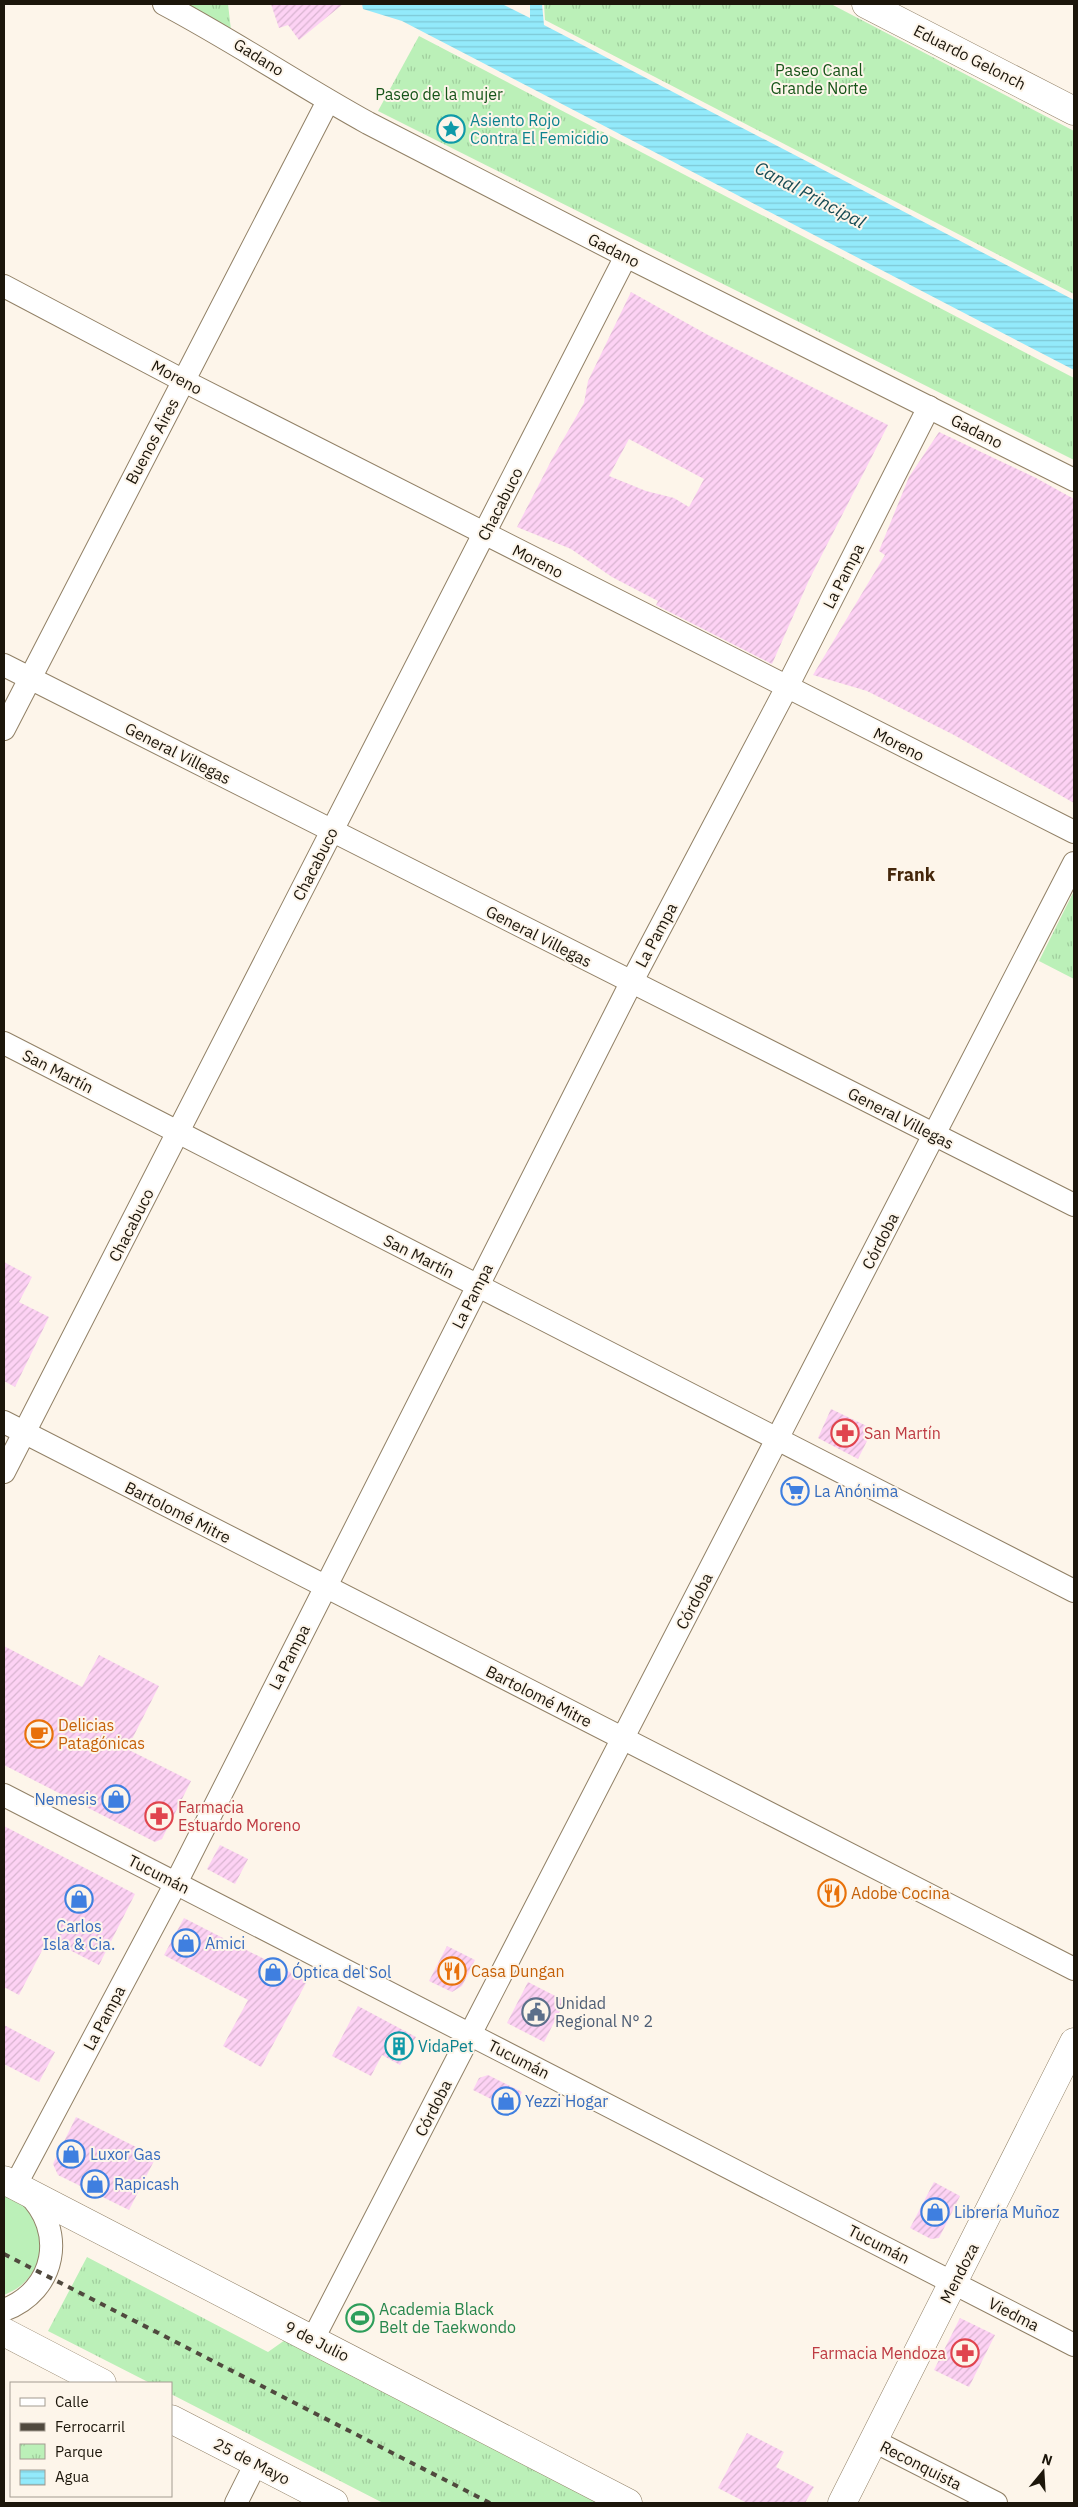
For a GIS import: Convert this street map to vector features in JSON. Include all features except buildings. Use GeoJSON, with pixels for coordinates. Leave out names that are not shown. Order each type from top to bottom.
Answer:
{"type":"FeatureCollection","features":[{"type":"Feature","properties":{"kind":"main road","name":"Eduardo Gelonch"},"geometry":{"type":"LineString","coordinates":[[866,4],[1074,111]]}},
{"type":"Feature","properties":{"kind":"main road","name":"Mendoza"},"geometry":{"type":"LineString","coordinates":[[842,2503],[1074,2042]]}},
{"type":"Feature","properties":{"kind":"main road","name":"9 de Julio"},"geometry":{"type":"LineString","coordinates":[[8,2182],[628,2503]]}},
{"type":"Feature","properties":{"kind":"main road"},"geometry":{"type":"LineString","coordinates":[[4,2332],[100,2382]]}},
{"type":"Feature","properties":{"kind":"main road","name":"25 de Mayo"},"geometry":{"type":"LineString","coordinates":[[172,2420],[334,2503]]}},
{"type":"Feature","properties":{"kind":"street","name":"Gadano"},"geometry":{"type":"LineString","coordinates":[[164,4],[220,33],[328,101],[626,256],[1074,480]]}},
{"type":"Feature","properties":{"kind":"street","name":"Buenos Aires"},"geometry":{"type":"LineString","coordinates":[[4,729],[328,101]]}},
{"type":"Feature","properties":{"kind":"street","name":"Chacabuco"},"geometry":{"type":"LineString","coordinates":[[4,1472],[626,256]]}},
{"type":"Feature","properties":{"kind":"street","name":"Moreno"},"geometry":{"type":"LineString","coordinates":[[4,286],[184,381],[1074,832]]}},
{"type":"Feature","properties":{"kind":"street","name":"La Pampa"},"geometry":{"type":"LineString","coordinates":[[8,2182],[176,1883],[631,983],[787,687],[929,406]]}},
{"type":"Feature","properties":{"kind":"street","name":"General Villegas"},"geometry":{"type":"LineString","coordinates":[[4,665],[1074,1206]]}},
{"type":"Feature","properties":{"kind":"street","name":"Córdoba"},"geometry":{"type":"LineString","coordinates":[[313,2339],[1074,863]]}},
{"type":"Feature","properties":{"kind":"street","name":"San Martín"},"geometry":{"type":"LineString","coordinates":[[4,1043],[1074,1590]]}},
{"type":"Feature","properties":{"kind":"street","name":"Bartolomé Mitre"},"geometry":{"type":"LineString","coordinates":[[4,1422],[1074,1969]]}},
{"type":"Feature","properties":{"kind":"street","name":"Tucumán"},"geometry":{"type":"LineString","coordinates":[[4,1794],[954,2283]]}},
{"type":"Feature","properties":{"kind":"street"},"geometry":{"type":"LineString","coordinates":[[4,2310],[18,2304],[38,2286],[50,2261],[52,2246],[46,2217],[38,2204],[8,2182]]}},
{"type":"Feature","properties":{"kind":"street","name":"Viedma"},"geometry":{"type":"LineString","coordinates":[[954,2283],[1074,2345]]}},
{"type":"Feature","properties":{"kind":"street","name":"Reconquista"},"geometry":{"type":"LineString","coordinates":[[874,2441],[996,2503]]}},
{"type":"Feature","properties":{"kind":"street"},"geometry":{"type":"LineString","coordinates":[[236,2503],[256,2463]]}},
{"type":"Feature","properties":{"kind":"green space"},"geometry":{"type":"Polygon","coordinates":[[[182,4],[228,4],[231,30],[182,4]]]}},
{"type":"Feature","properties":{"kind":"green space","name":"Paseo Canal Grande Norte"},"geometry":{"type":"Polygon","coordinates":[[[544,4],[831,4],[1074,131],[1074,294],[545,20],[544,4]]]}},
{"type":"Feature","properties":{"kind":"green space","name":"Paseo de la mujer"},"geometry":{"type":"Polygon","coordinates":[[[419,36],[1074,378],[1074,460],[378,111],[419,36]]]}},
{"type":"Feature","properties":{"kind":"green space"},"geometry":{"type":"Polygon","coordinates":[[[1074,891],[1074,979],[1039,961],[1074,891]]]}},
{"type":"Feature","properties":{"kind":"green space"},"geometry":{"type":"Polygon","coordinates":[[[4,2194],[15,2199],[25,2207],[38,2229],[40,2242],[36,2266],[29,2277],[18,2288],[4,2295],[4,2194]]]}},
{"type":"Feature","properties":{"kind":"green space"},"geometry":{"type":"Polygon","coordinates":[[[87,2257],[268,2352],[285,2340],[603,2503],[383,2503],[172,2395],[172,2382],[148,2382],[48,2331],[87,2257]]]}},
{"type":"Feature","properties":{"kind":"water","name":"Canal Principal"},"geometry":{"type":"Polygon","coordinates":[[[362,4],[502,4],[530,18],[530,4],[542,4],[544,25],[1074,300],[1074,370],[402,21],[363,9],[362,4]]]}},
{"type":"Feature","properties":{"kind":"railway"},"geometry":{"type":"LineString","coordinates":[[4,2254],[490,2503]]}},
{"type":"Feature","properties":{"kind":"place","name":"Asiento Rojo Contra El Femicidio"},"geometry":{"type":"Point","coordinates":[451,129]}},
{"type":"Feature","properties":{"kind":"place","name":"San Martín"},"geometry":{"type":"Point","coordinates":[845,1433]}},
{"type":"Feature","properties":{"kind":"place","name":"La Anónima"},"geometry":{"type":"Point","coordinates":[795,1491]}},
{"type":"Feature","properties":{"kind":"place","name":"Delicias Patagónicas"},"geometry":{"type":"Point","coordinates":[39,1734]}},
{"type":"Feature","properties":{"kind":"place","name":"Nemesis"},"geometry":{"type":"Point","coordinates":[116,1799]}},
{"type":"Feature","properties":{"kind":"place","name":"Farmacia Estuardo Moreno"},"geometry":{"type":"Point","coordinates":[159,1816]}},
{"type":"Feature","properties":{"kind":"place","name":"Adobe Cocina"},"geometry":{"type":"Point","coordinates":[832,1893]}},
{"type":"Feature","properties":{"kind":"place","name":"Carlos Isla & Cia."},"geometry":{"type":"Point","coordinates":[79,1899]}},
{"type":"Feature","properties":{"kind":"place","name":"Amici"},"geometry":{"type":"Point","coordinates":[186,1943]}},
{"type":"Feature","properties":{"kind":"place","name":"Casa Dungan"},"geometry":{"type":"Point","coordinates":[452,1971]}},
{"type":"Feature","properties":{"kind":"place","name":"Óptica del Sol"},"geometry":{"type":"Point","coordinates":[273,1972]}},
{"type":"Feature","properties":{"kind":"place","name":"Unidad Regional N° 2"},"geometry":{"type":"Point","coordinates":[536,2012]}},
{"type":"Feature","properties":{"kind":"place","name":"VidaPet"},"geometry":{"type":"Point","coordinates":[399,2046]}},
{"type":"Feature","properties":{"kind":"place","name":"Yezzi Hogar"},"geometry":{"type":"Point","coordinates":[506,2101]}},
{"type":"Feature","properties":{"kind":"place","name":"Luxor Gas"},"geometry":{"type":"Point","coordinates":[71,2154]}},
{"type":"Feature","properties":{"kind":"place","name":"Rapicash"},"geometry":{"type":"Point","coordinates":[95,2184]}},
{"type":"Feature","properties":{"kind":"place","name":"Librería Muñoz"},"geometry":{"type":"Point","coordinates":[935,2212]}},
{"type":"Feature","properties":{"kind":"place","name":"Academia Black Belt de Taekwondo"},"geometry":{"type":"Point","coordinates":[360,2318]}},
{"type":"Feature","properties":{"kind":"place","name":"Farmacia Mendoza"},"geometry":{"type":"Point","coordinates":[965,2353]}},
{"type":"Feature","properties":{"kind":"district","name":"Frank"},"geometry":{"type":"Point","coordinates":[911,875]}}]}
